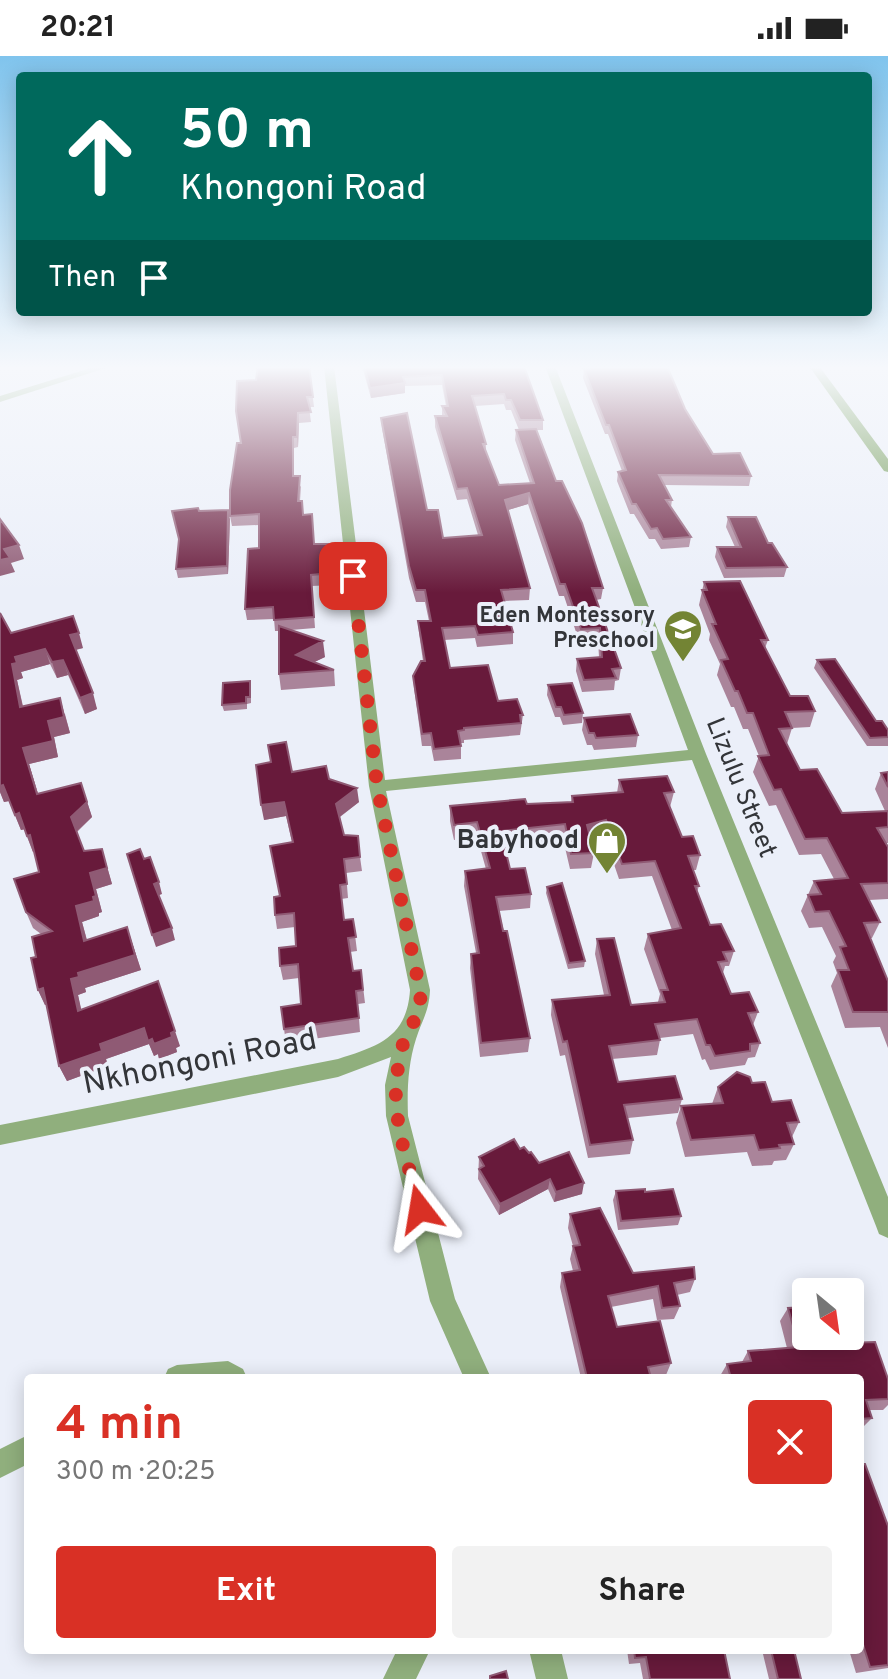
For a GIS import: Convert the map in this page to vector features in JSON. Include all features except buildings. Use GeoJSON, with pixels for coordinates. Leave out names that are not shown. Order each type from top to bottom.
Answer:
{"type":"FeatureCollection","features":[{"type":"Feature","properties":{"kind":"main road"},"geometry":{"type":"LineString","coordinates":[[869,442],[888,468]]}},
{"type":"Feature","properties":{"kind":"street"},"geometry":{"type":"LineString","coordinates":[[338,442],[377,786],[420,990],[421,1008],[417,1023],[406,1037],[396,1085],[397,1116],[443,1301],[476,1374]]}},
{"type":"Feature","properties":{"kind":"street","name":"Lizulu Street"},"geometry":{"type":"LineString","coordinates":[[579,442],[698,754],[888,1226]]}},
{"type":"Feature","properties":{"kind":"street"},"geometry":{"type":"LineString","coordinates":[[377,786],[698,754]]}},
{"type":"Feature","properties":{"kind":"street","name":"Nkhongoni Road"},"geometry":{"type":"LineString","coordinates":[[0,1135],[338,1068],[386,1050],[406,1037]]}},
{"type":"Feature","properties":{"kind":"street"},"geometry":{"type":"LineString","coordinates":[[0,1464],[24,1451]]}},
{"type":"Feature","properties":{"kind":"street"},"geometry":{"type":"LineString","coordinates":[[399,1679],[412,1654]]}},
{"type":"Feature","properties":{"kind":"street"},"geometry":{"type":"LineString","coordinates":[[546,1654],[552,1679]]}},
{"type":"Feature","properties":{"kind":"place","name":"Eden Montessory Preschool"},"geometry":{"type":"Point","coordinates":[683,663]}},
{"type":"Feature","properties":{"kind":"place","name":"Babyhood"},"geometry":{"type":"Point","coordinates":[607,875]}},
{"type":"Feature","properties":{"kind":"route"},"geometry":{"type":"LineString","coordinates":[[353,576],[377,786],[420,990],[421,1008],[417,1023],[406,1037],[396,1085],[397,1116],[420,1209]]}}]}
